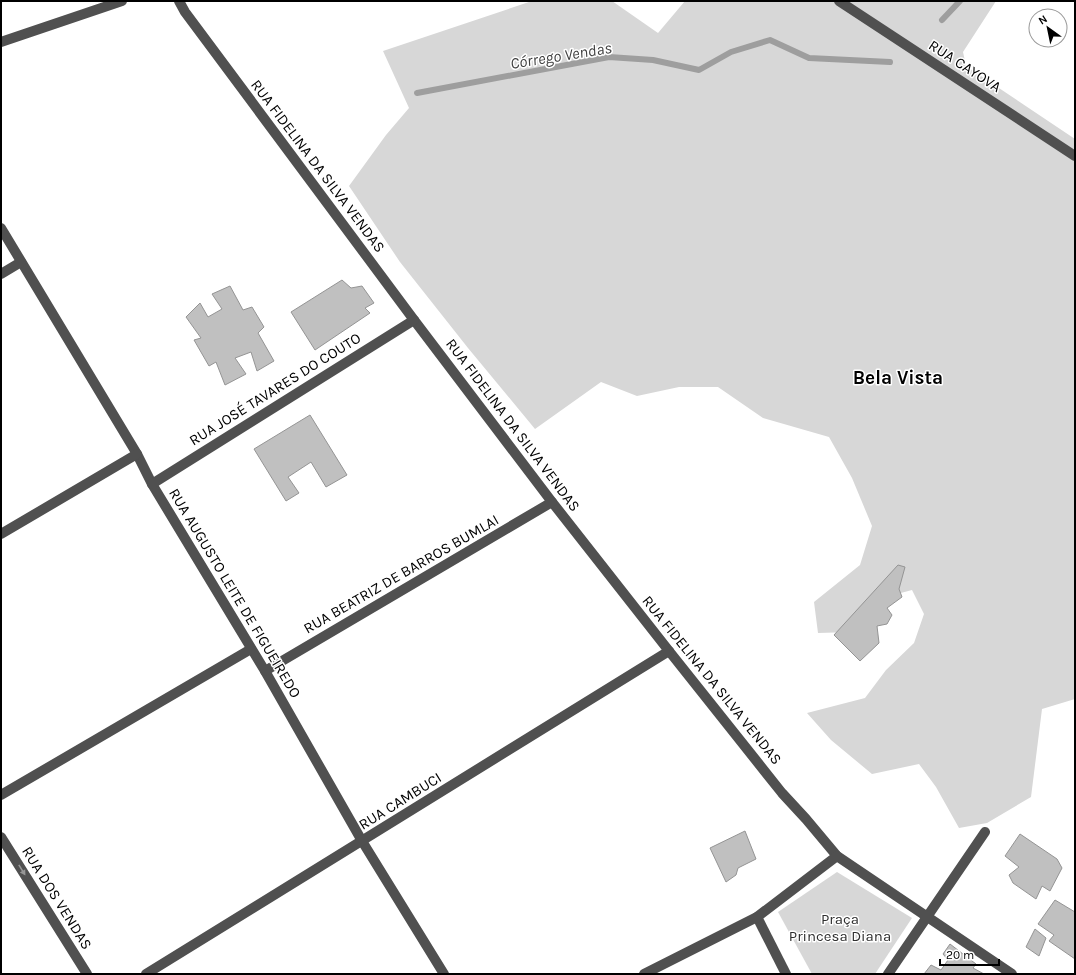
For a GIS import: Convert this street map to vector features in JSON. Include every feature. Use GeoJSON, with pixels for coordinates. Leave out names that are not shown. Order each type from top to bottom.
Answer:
{"type":"FeatureCollection","features":[{"type":"Feature","properties":{"kind":"street"},"geometry":{"type":"LineString","coordinates":[[1,42],[122,1]]}},
{"type":"Feature","properties":{"kind":"street","name":"RUA FIDELINA DA SILVA VENDAS"},"geometry":{"type":"LineString","coordinates":[[179,1],[185,12],[414,320],[552,502],[669,652],[782,793],[837,856],[1012,974]]}},
{"type":"Feature","properties":{"kind":"street","name":"RUA CAYOVA"},"geometry":{"type":"LineString","coordinates":[[839,1],[1075,156]]}},
{"type":"Feature","properties":{"kind":"street","name":"RUA AUGUSTO LEITE DE FIGUEIREDO"},"geometry":{"type":"LineString","coordinates":[[1,228],[137,454],[152,484],[265,672],[362,841],[444,974]]}},
{"type":"Feature","properties":{"kind":"street"},"geometry":{"type":"LineString","coordinates":[[1,274],[21,262]]}},
{"type":"Feature","properties":{"kind":"street","name":"RUA JOSÉ TAVARES DO COUTO"},"geometry":{"type":"LineString","coordinates":[[152,484],[414,320]]}},
{"type":"Feature","properties":{"kind":"street"},"geometry":{"type":"LineString","coordinates":[[1,534],[137,454]]}},
{"type":"Feature","properties":{"kind":"street","name":"RUA BEATRIZ DE BARROS BUMLAI"},"geometry":{"type":"LineString","coordinates":[[265,672],[552,502]]}},
{"type":"Feature","properties":{"kind":"street"},"geometry":{"type":"LineString","coordinates":[[1,794],[251,649]]}},
{"type":"Feature","properties":{"kind":"street","name":"RUA CAMBUCI"},"geometry":{"type":"LineString","coordinates":[[146,974],[669,652]]}},
{"type":"Feature","properties":{"kind":"street"},"geometry":{"type":"LineString","coordinates":[[888,974],[985,832]]}},
{"type":"Feature","properties":{"kind":"street","name":"RUA DOS VENDAS"},"geometry":{"type":"LineString","coordinates":[[1,837],[87,974]]}},
{"type":"Feature","properties":{"kind":"street"},"geometry":{"type":"LineString","coordinates":[[644,974],[757,917],[837,856]]}},
{"type":"Feature","properties":{"kind":"street"},"geometry":{"type":"LineString","coordinates":[[757,917],[786,974]]}},
{"type":"Feature","properties":{"kind":"green space"},"geometry":{"type":"Polygon","coordinates":[[[532,1],[612,1],[658,33],[685,1],[996,1],[963,52],[966,66],[1075,139],[1075,699],[1042,709],[1031,797],[987,823],[959,828],[936,787],[919,764],[872,774],[831,740],[807,713],[865,698],[886,670],[914,643],[924,614],[912,590],[882,598],[852,632],[818,633],[814,602],[860,565],[872,526],[852,478],[829,437],[763,418],[718,387],[679,387],[637,396],[601,382],[535,429],[400,262],[349,186],[386,135],[409,108],[383,51],[532,1]]]}},
{"type":"Feature","properties":{"kind":"green space","name":"Praça Princesa Diana"},"geometry":{"type":"Polygon","coordinates":[[[837,872],[912,918],[875,974],[812,974],[778,912],[837,872]]]}},
{"type":"Feature","properties":{"kind":"building"},"geometry":{"type":"Polygon","coordinates":[[[342,280],[351,288],[362,286],[374,303],[365,308],[370,313],[315,350],[291,312],[342,280]]]}},
{"type":"Feature","properties":{"kind":"building"},"geometry":{"type":"Polygon","coordinates":[[[230,286],[243,310],[252,307],[264,327],[258,333],[274,361],[257,371],[251,352],[235,358],[246,374],[225,385],[216,362],[209,366],[194,340],[201,338],[186,317],[200,303],[208,317],[222,309],[212,294],[230,286]]]}},
{"type":"Feature","properties":{"kind":"building"},"geometry":{"type":"Polygon","coordinates":[[[310,415],[347,475],[326,487],[311,462],[288,477],[299,493],[286,501],[254,449],[310,415]]]}},
{"type":"Feature","properties":{"kind":"building"},"geometry":{"type":"Polygon","coordinates":[[[898,565],[905,567],[899,589],[902,597],[887,608],[892,615],[887,624],[877,626],[879,643],[860,661],[834,635],[898,565]]]}},
{"type":"Feature","properties":{"kind":"building"},"geometry":{"type":"Polygon","coordinates":[[[745,831],[756,859],[738,868],[736,875],[726,882],[710,848],[745,831]]]}},
{"type":"Feature","properties":{"kind":"building"},"geometry":{"type":"Polygon","coordinates":[[[1020,834],[1057,859],[1062,868],[1050,891],[1042,886],[1036,899],[1013,883],[1009,875],[1019,867],[1005,856],[1020,834]]]}},
{"type":"Feature","properties":{"kind":"building"},"geometry":{"type":"Polygon","coordinates":[[[1055,900],[1075,912],[1075,959],[1049,941],[1054,935],[1038,924],[1055,900]]]}},
{"type":"Feature","properties":{"kind":"building"},"geometry":{"type":"Polygon","coordinates":[[[1035,929],[1046,938],[1039,956],[1026,947],[1035,929]]]}},
{"type":"Feature","properties":{"kind":"building"},"geometry":{"type":"Polygon","coordinates":[[[950,944],[976,964],[973,968],[984,974],[924,974],[931,965],[941,970],[948,960],[943,954],[950,944]]]}},
{"type":"Feature","properties":{"kind":"waterway","name":"Córrego Vendas"},"geometry":{"type":"LineString","coordinates":[[942,20],[960,1]]}},
{"type":"Feature","properties":{"kind":"waterway","name":"Córrego Vendas"},"geometry":{"type":"LineString","coordinates":[[417,93],[609,57],[653,60],[699,70],[731,52],[770,40],[809,58],[890,62]]}},
{"type":"Feature","properties":{"kind":"district","name":"Bela Vista"},"geometry":{"type":"Point","coordinates":[898,377]}}]}
